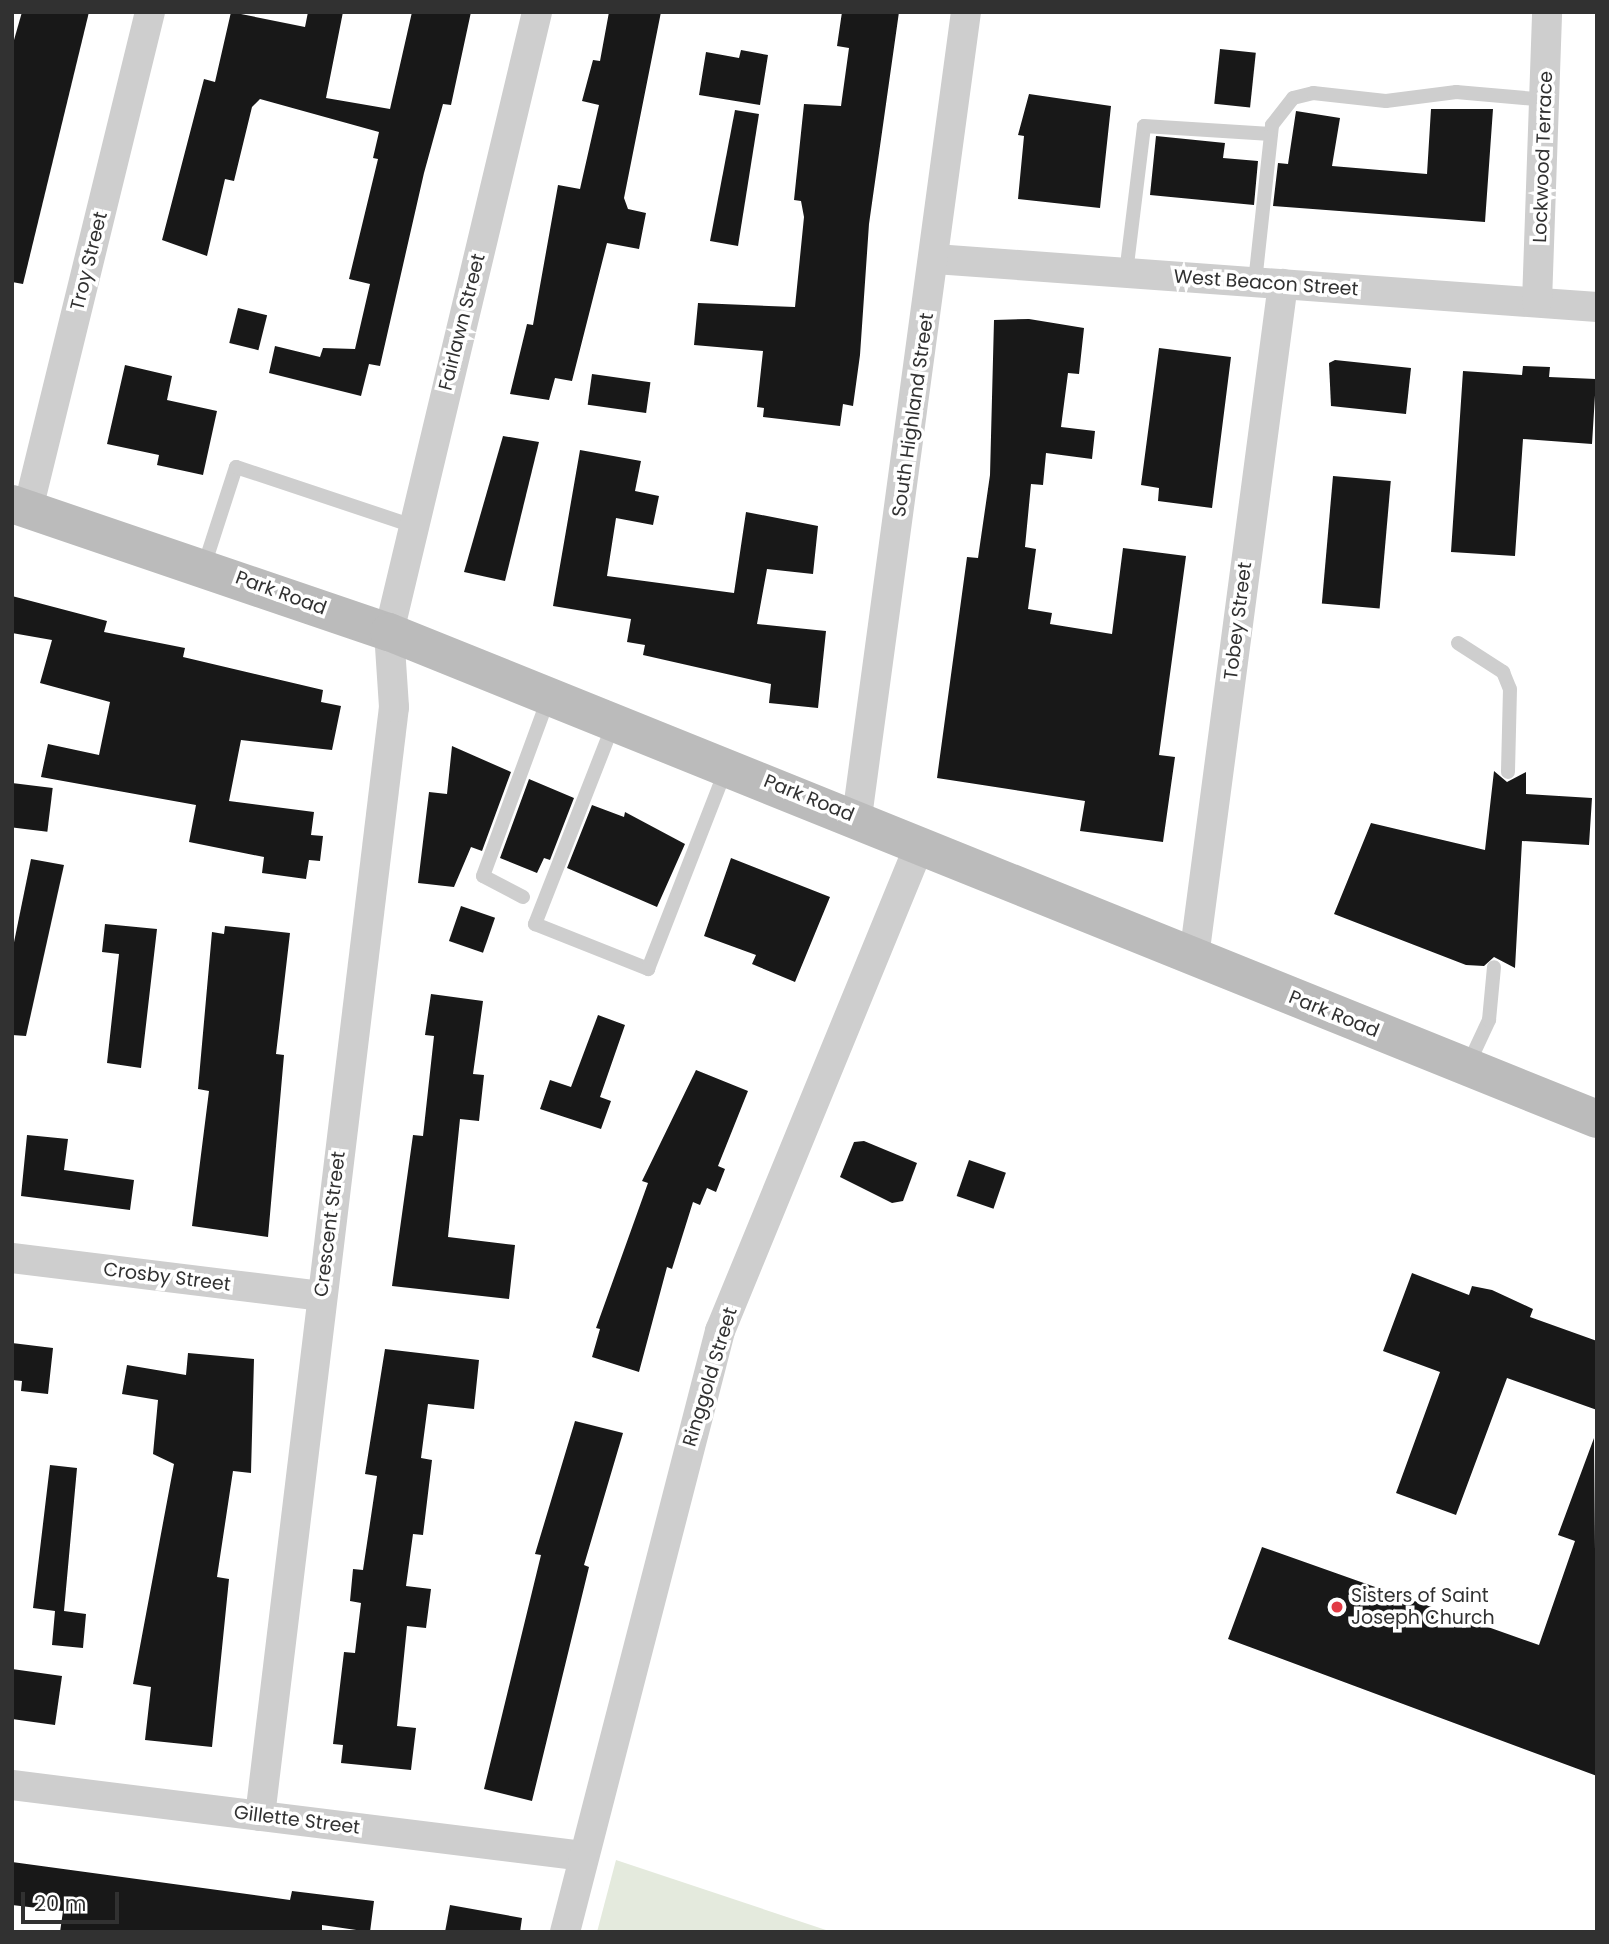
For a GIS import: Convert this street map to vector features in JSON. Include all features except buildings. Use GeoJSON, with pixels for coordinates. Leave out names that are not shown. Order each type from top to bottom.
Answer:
{"type":"FeatureCollection","features":[{"type":"Feature","properties":{"kind":"main road","name":"Park Road"},"geometry":{"type":"LineString","coordinates":[[20,507],[204,566],[389,632],[857,817],[1194,957],[1597,1119]]}},
{"type":"Feature","properties":{"kind":"street","name":"Troy Street"},"geometry":{"type":"LineString","coordinates":[[20,507],[150,12]]}},
{"type":"Feature","properties":{"kind":"street","name":"Fairlawn Street"},"geometry":{"type":"LineString","coordinates":[[389,632],[412,526],[537,12]]}},
{"type":"Feature","properties":{"kind":"street","name":"South Highland Street"},"geometry":{"type":"LineString","coordinates":[[857,817],[935,259],[966,12]]}},
{"type":"Feature","properties":{"kind":"street","name":"Lockwood Terrace"},"geometry":{"type":"LineString","coordinates":[[1537,302],[1547,100],[1547,12]]}},
{"type":"Feature","properties":{"kind":"street","name":"West Beacon Street"},"geometry":{"type":"LineString","coordinates":[[935,259],[1597,307]]}},
{"type":"Feature","properties":{"kind":"street","name":"Tobey Street"},"geometry":{"type":"LineString","coordinates":[[1194,957],[1269,283]]}},
{"type":"Feature","properties":{"kind":"street","name":"Crescent Street"},"geometry":{"type":"LineString","coordinates":[[260,1816],[394,707],[389,632]]}},
{"type":"Feature","properties":{"kind":"street","name":"Ringgold Street"},"geometry":{"type":"LineString","coordinates":[[565,1932],[720,1331],[920,844]]}},
{"type":"Feature","properties":{"kind":"street","name":"Crosby Street"},"geometry":{"type":"LineString","coordinates":[[12,1258],[321,1296]]}},
{"type":"Feature","properties":{"kind":"street","name":"Gillette Street"},"geometry":{"type":"LineString","coordinates":[[12,1785],[583,1856]]}},
{"type":"Feature","properties":{"kind":"lane"},"geometry":{"type":"LineString","coordinates":[[1269,283],[1272,134],[1279,110],[1313,93],[1386,101],[1457,92],[1547,100]]}},
{"type":"Feature","properties":{"kind":"lane"},"geometry":{"type":"LineString","coordinates":[[1126,273],[1144,126],[1272,134]]}},
{"type":"Feature","properties":{"kind":"lane"},"geometry":{"type":"LineString","coordinates":[[204,566],[236,467],[412,526]]}},
{"type":"Feature","properties":{"kind":"lane"},"geometry":{"type":"LineString","coordinates":[[1458,643],[1503,671],[1510,689],[1508,772]]}},
{"type":"Feature","properties":{"kind":"lane"},"geometry":{"type":"LineString","coordinates":[[523,897],[484,876],[550,695]]}},
{"type":"Feature","properties":{"kind":"lane"},"geometry":{"type":"LineString","coordinates":[[614,721],[535,924],[648,970],[727,766]]}},
{"type":"Feature","properties":{"kind":"lane"},"geometry":{"type":"LineString","coordinates":[[1468,1067],[1489,1020],[1494,967]]}},
{"type":"Feature","properties":{"kind":"shaded area"},"geometry":{"type":"Polygon","coordinates":[[[616,1860],[832,1932],[597,1932],[616,1860]]]}},
{"type":"Feature","properties":{"kind":"place","name":"Sisters of Saint Joseph Church"},"geometry":{"type":"Point","coordinates":[1337,1607]}}]}
